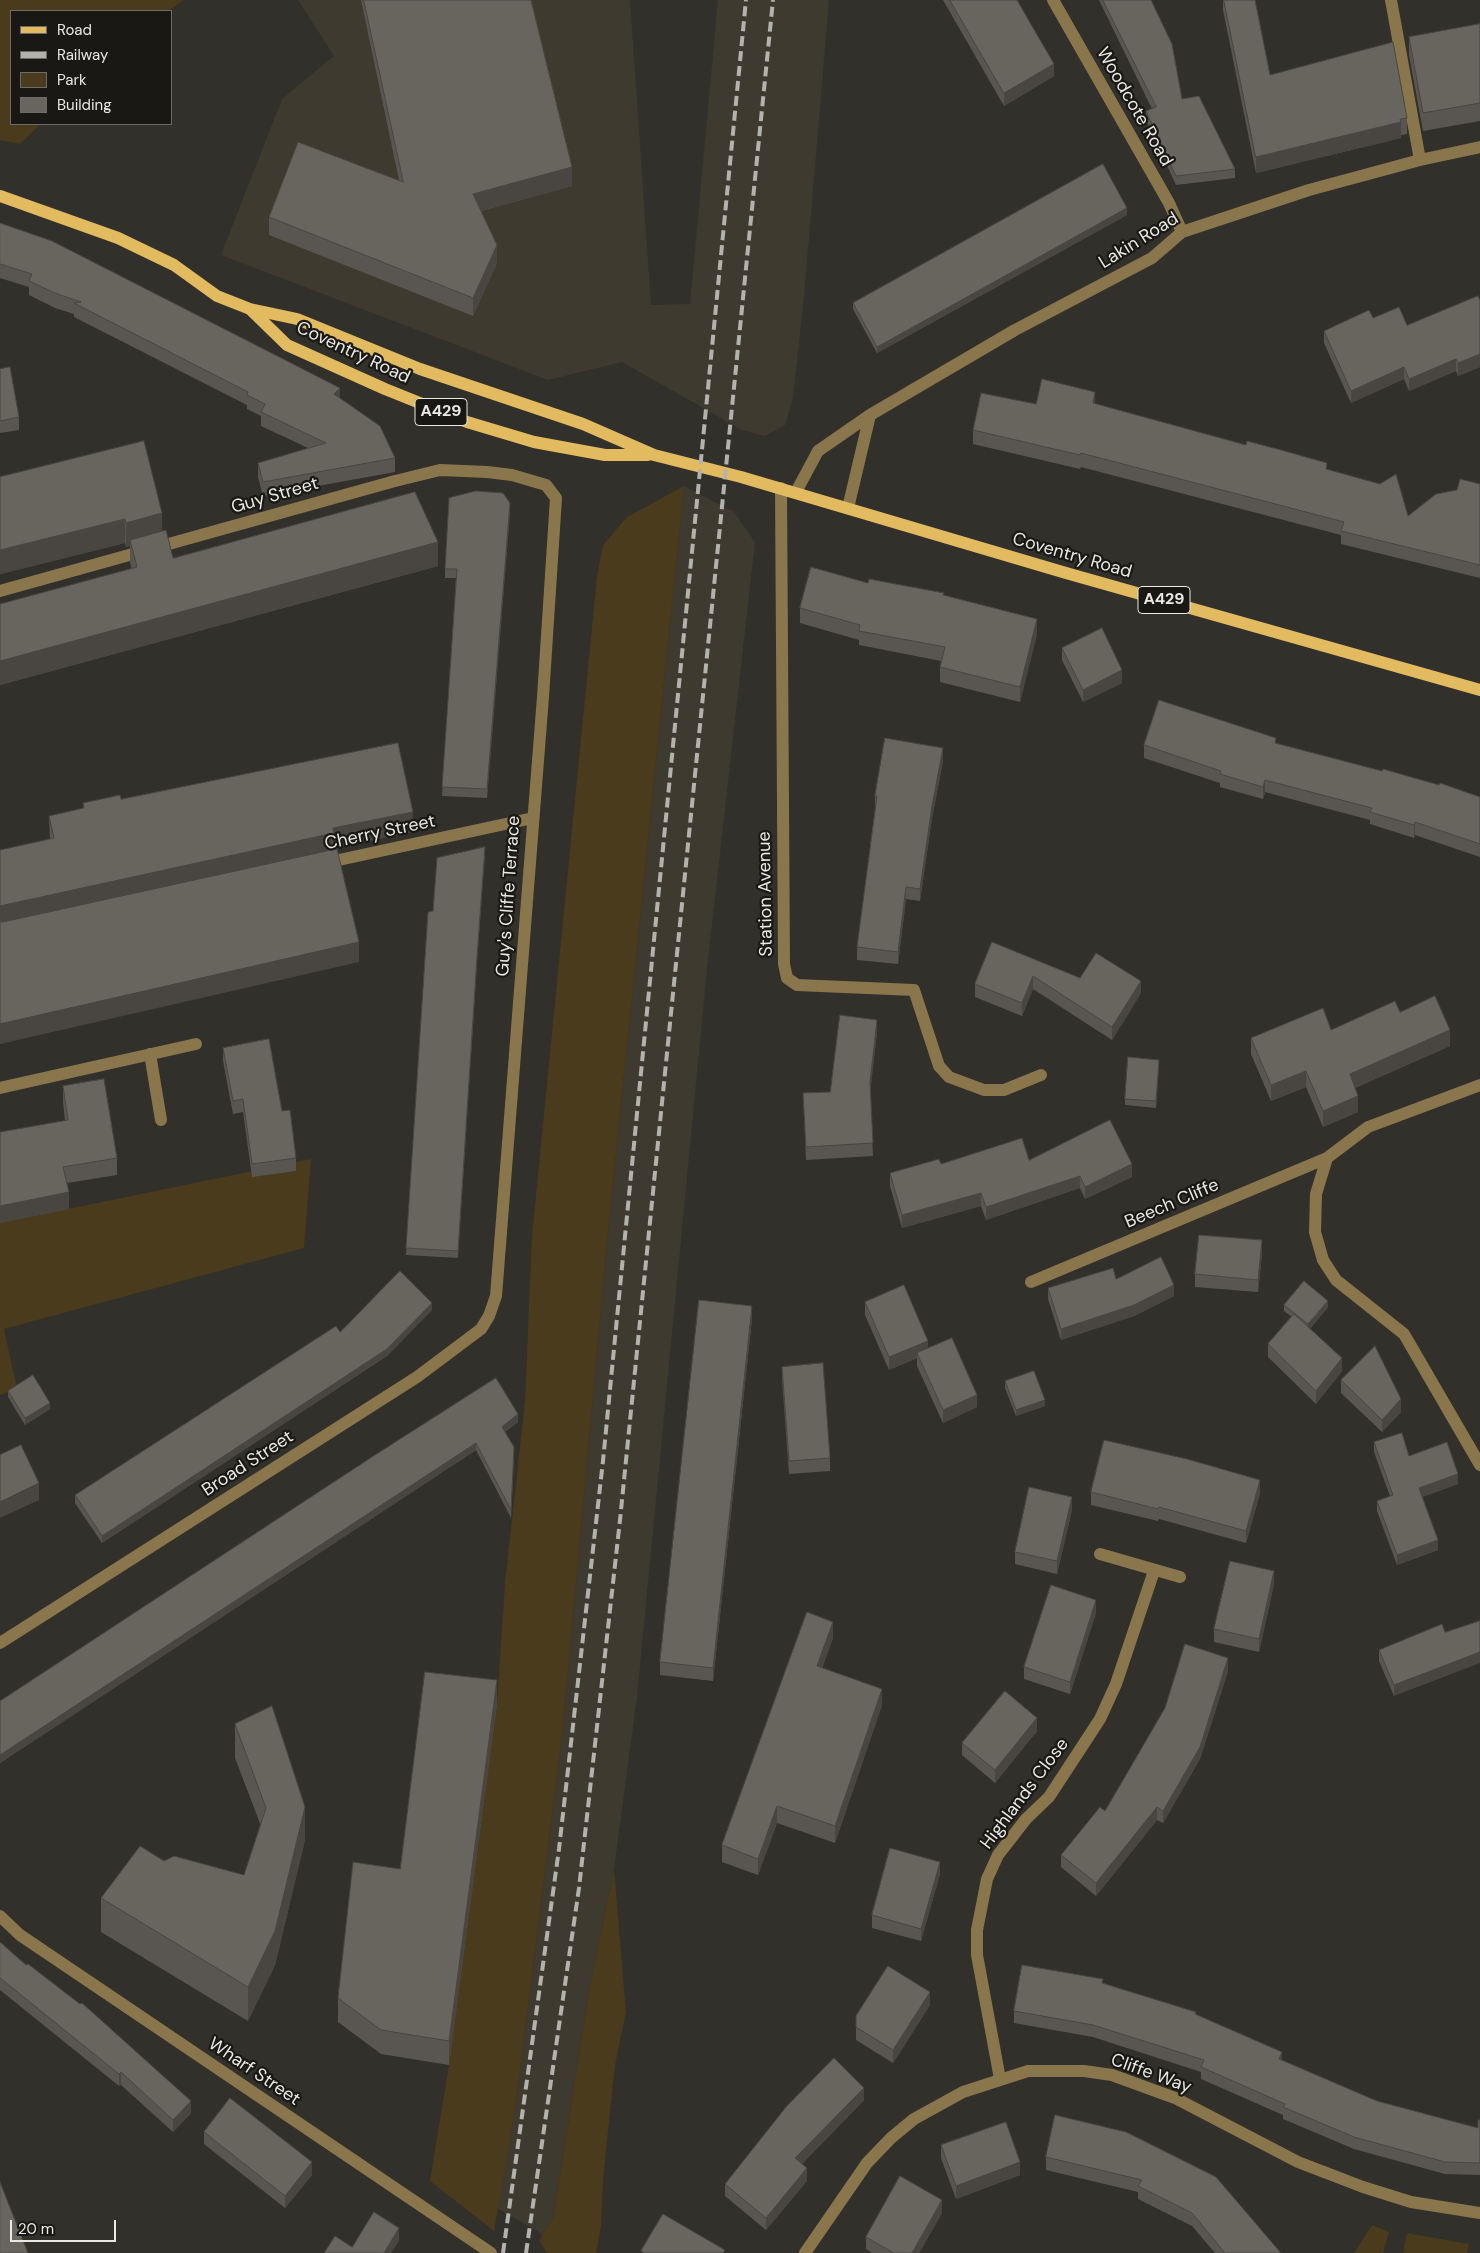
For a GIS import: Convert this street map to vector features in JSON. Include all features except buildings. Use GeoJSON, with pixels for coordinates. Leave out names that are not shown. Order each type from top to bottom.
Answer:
{"type":"FeatureCollection","features":[{"type":"Feature","properties":{"kind":"main road","name":"Coventry Road"},"geometry":{"type":"LineString","coordinates":[[0,196],[118,238],[174,266],[217,296],[250,309],[296,319],[420,369],[583,424],[654,455],[796,492],[1075,576],[1480,690]]}},
{"type":"Feature","properties":{"kind":"main road","name":"Coventry Road"},"geometry":{"type":"LineString","coordinates":[[250,309],[287,345],[385,389],[467,422],[534,442],[605,455],[654,455]]}},
{"type":"Feature","properties":{"kind":"street","name":"Woodcote Road"},"geometry":{"type":"LineString","coordinates":[[1053,0],[1169,203],[1182,232]]}},
{"type":"Feature","properties":{"kind":"street"},"geometry":{"type":"LineString","coordinates":[[1391,0],[1420,160]]}},
{"type":"Feature","properties":{"kind":"street","name":"Lakin Road"},"geometry":{"type":"LineString","coordinates":[[796,492],[818,451],[870,415],[1015,330],[1152,258],[1182,232],[1309,190],[1420,160],[1480,147]]}},
{"type":"Feature","properties":{"kind":"street"},"geometry":{"type":"LineString","coordinates":[[848,508],[870,415]]}},
{"type":"Feature","properties":{"kind":"street","name":"Guy Street"},"geometry":{"type":"LineString","coordinates":[[0,590],[440,470],[462,469],[519,477],[546,485],[556,498]]}},
{"type":"Feature","properties":{"kind":"street","name":"Station Avenue"},"geometry":{"type":"LineString","coordinates":[[781,488],[784,944],[787,978],[797,984],[914,990],[939,1066],[949,1078],[965,1085],[984,1090],[1004,1090],[1041,1075]]}},
{"type":"Feature","properties":{"kind":"street","name":"Guy's Cliffe Terrace"},"geometry":{"type":"LineString","coordinates":[[496,1296],[556,498]]}},
{"type":"Feature","properties":{"kind":"street","name":"Cherry Street"},"geometry":{"type":"LineString","coordinates":[[310,866],[533,818]]}},
{"type":"Feature","properties":{"kind":"street"},"geometry":{"type":"LineString","coordinates":[[0,1088],[196,1044]]}},
{"type":"Feature","properties":{"kind":"street"},"geometry":{"type":"LineString","coordinates":[[150,1054],[161,1120]]}},
{"type":"Feature","properties":{"kind":"street","name":"Beech Cliffe"},"geometry":{"type":"LineString","coordinates":[[1032,1282],[1327,1158],[1368,1127],[1480,1085]]}},
{"type":"Feature","properties":{"kind":"street"},"geometry":{"type":"LineString","coordinates":[[1327,1158],[1316,1194],[1315,1232],[1323,1260],[1336,1280],[1404,1334],[1480,1465]]}},
{"type":"Feature","properties":{"kind":"street","name":"Broad Street"},"geometry":{"type":"LineString","coordinates":[[0,1643],[444,1358],[481,1329],[489,1316],[496,1296]]}},
{"type":"Feature","properties":{"kind":"street"},"geometry":{"type":"LineString","coordinates":[[1100,1554],[1180,1577]]}},
{"type":"Feature","properties":{"kind":"street","name":"Highlands Close"},"geometry":{"type":"LineString","coordinates":[[1000,2079],[977,1955],[977,1930],[987,1879],[998,1855],[1026,1819],[1049,1796],[1100,1719],[1126,1657],[1154,1571]]}},
{"type":"Feature","properties":{"kind":"street","name":"Wharf Street"},"geometry":{"type":"LineString","coordinates":[[0,1916],[20,1935],[491,2253]]}},
{"type":"Feature","properties":{"kind":"street","name":"Cliffe Way"},"geometry":{"type":"LineString","coordinates":[[805,2253],[867,2163],[914,2118],[963,2092],[1028,2071],[1084,2071],[1112,2075],[1175,2098],[1298,2162],[1362,2187],[1411,2202],[1480,2213]]}},
{"type":"Feature","properties":{"kind":"shaded area"},"geometry":{"type":"Polygon","coordinates":[[[298,0],[630,0],[651,305],[690,304],[718,0],[829,0],[804,296],[793,398],[785,425],[765,436],[742,430],[622,362],[548,380],[221,255],[282,99],[334,56],[298,0]]]}},
{"type":"Feature","properties":{"kind":"shaded area"},"geometry":{"type":"Polygon","coordinates":[[[684,486],[734,512],[755,542],[707,969],[637,1697],[614,1869],[589,1991],[553,2219],[542,2234],[497,2208],[514,2117],[562,1737],[607,1243],[684,486]]]}},
{"type":"Feature","properties":{"kind":"green space"},"geometry":{"type":"Polygon","coordinates":[[[0,0],[183,0],[170,10],[10,10],[10,125],[40,125],[20,144],[0,140],[0,0]]]}},
{"type":"Feature","properties":{"kind":"green space"},"geometry":{"type":"Polygon","coordinates":[[[684,486],[607,1243],[562,1737],[514,2117],[494,2231],[430,2181],[449,2065],[497,1704],[505,1583],[525,1401],[532,1236],[597,576],[603,545],[627,517],[684,486]]]}},
{"type":"Feature","properties":{"kind":"green space"},"geometry":{"type":"Polygon","coordinates":[[[311,1159],[304,1248],[4,1329],[17,1389],[0,1395],[0,1223],[311,1159]]]}},
{"type":"Feature","properties":{"kind":"green space"},"geometry":{"type":"Polygon","coordinates":[[[614,1869],[626,2012],[615,2065],[603,2179],[601,2226],[596,2253],[547,2253],[540,2242],[542,2234],[553,2219],[589,1991],[614,1869]]]}},
{"type":"Feature","properties":{"kind":"green space"},"geometry":{"type":"Polygon","coordinates":[[[1372,2225],[1389,2232],[1383,2253],[1354,2253],[1372,2225]]]}},
{"type":"Feature","properties":{"kind":"green space"},"geometry":{"type":"Polygon","coordinates":[[[1407,2233],[1469,2244],[1467,2253],[1403,2253],[1407,2233]]]}},
{"type":"Feature","properties":{"kind":"railway"},"geometry":{"type":"LineString","coordinates":[[503,2253],[559,1849],[603,1461],[746,0]]}},
{"type":"Feature","properties":{"kind":"railway"},"geometry":{"type":"LineString","coordinates":[[526,2253],[579,1888],[620,1520],[773,0]]}}]}
